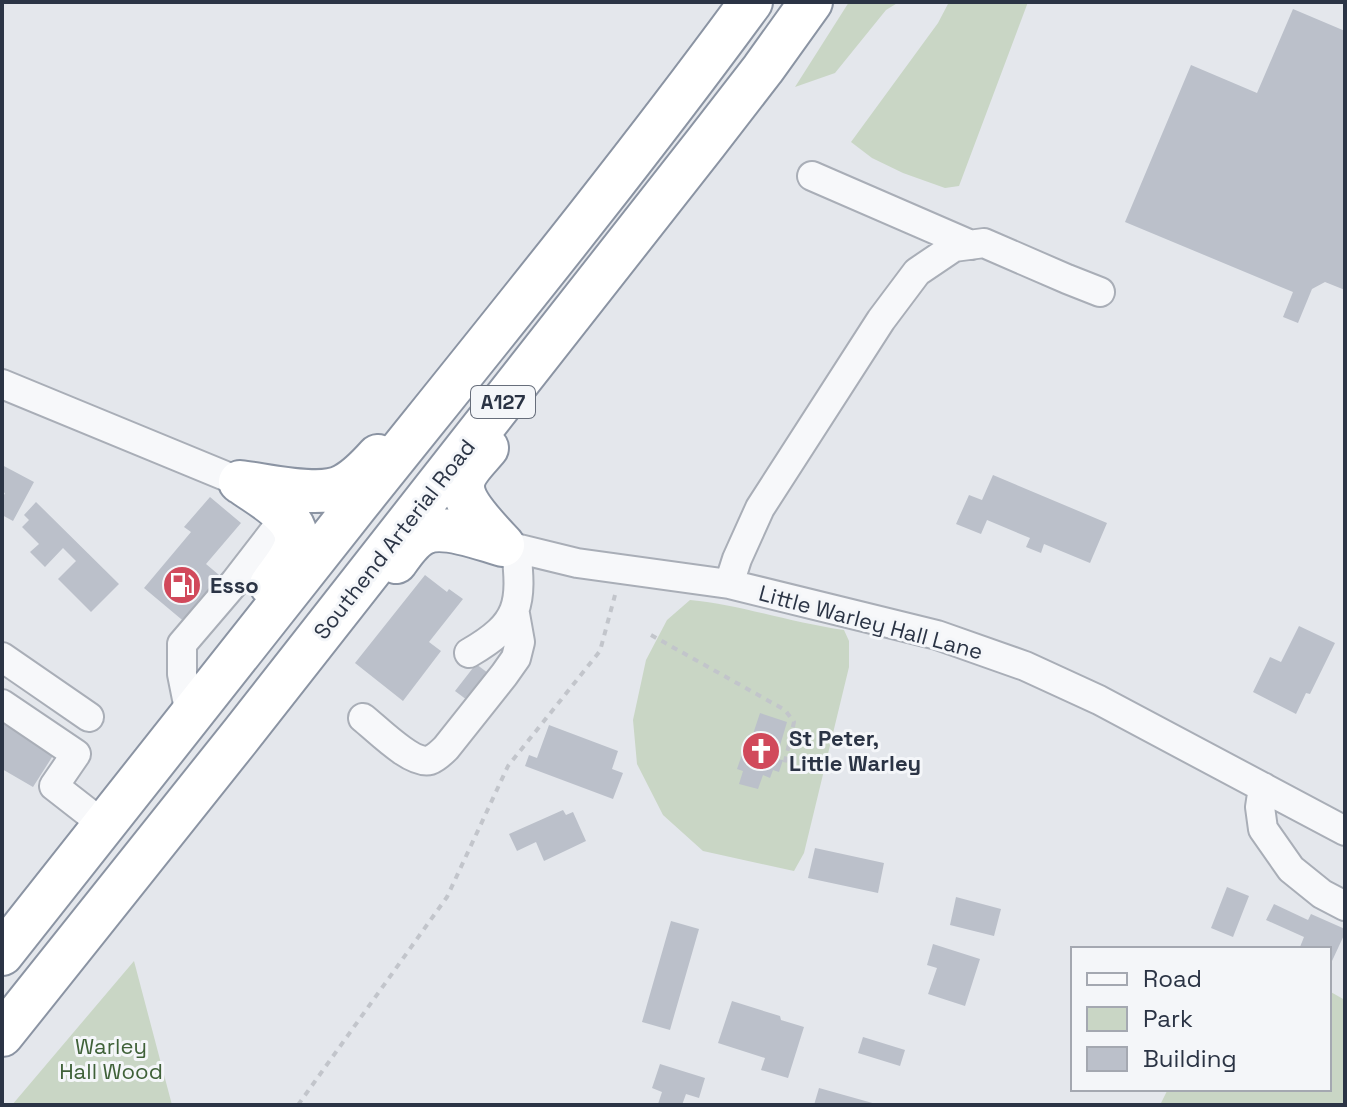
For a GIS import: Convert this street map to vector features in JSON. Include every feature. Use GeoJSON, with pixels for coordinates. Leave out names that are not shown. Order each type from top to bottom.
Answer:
{"type":"FeatureCollection","features":[{"type":"Feature","properties":{"kind":"highway","name":"A127"},"geometry":{"type":"LineString","coordinates":[[2,954],[550,266],[751,2]]}},
{"type":"Feature","properties":{"kind":"highway","name":"Southend Arterial Road"},"geometry":{"type":"LineString","coordinates":[[2,1035],[763,69],[811,2]]}},
{"type":"Feature","properties":{"kind":"highway"},"geometry":{"type":"LineString","coordinates":[[510,547],[471,507],[463,487],[467,473],[621,277],[763,69]]}},
{"type":"Feature","properties":{"kind":"highway"},"geometry":{"type":"LineString","coordinates":[[240,482],[317,492],[345,485],[373,460],[482,335],[550,266]]}},
{"type":"Feature","properties":{"kind":"highway"},"geometry":{"type":"LineString","coordinates":[[158,756],[294,550],[297,537],[286,516],[240,482]]}},
{"type":"Feature","properties":{"kind":"highway"},"geometry":{"type":"LineString","coordinates":[[242,734],[323,652],[412,541],[424,533],[443,530],[510,547]]}},
{"type":"Feature","properties":{"kind":"street"},"geometry":{"type":"LineString","coordinates":[[812,176],[971,245]]}},
{"type":"Feature","properties":{"kind":"street"},"geometry":{"type":"LineString","coordinates":[[729,584],[760,508],[881,320],[917,272],[954,247],[984,243],[1100,292]]}},
{"type":"Feature","properties":{"kind":"street"},"geometry":{"type":"LineString","coordinates":[[2,384],[240,482]]}},
{"type":"Feature","properties":{"kind":"street","name":"Little Warley Hall Lane"},"geometry":{"type":"LineString","coordinates":[[510,547],[577,563],[729,584],[937,635],[1025,666],[1099,700],[1345,831]]}},
{"type":"Feature","properties":{"kind":"street"},"geometry":{"type":"LineString","coordinates":[[363,718],[414,759],[431,760],[446,748],[516,658],[520,642],[515,614],[520,584],[510,547]]}},
{"type":"Feature","properties":{"kind":"street"},"geometry":{"type":"LineString","coordinates":[[469,653],[487,642],[515,614]]}},
{"type":"Feature","properties":{"kind":"street"},"geometry":{"type":"LineString","coordinates":[[2,657],[89,717]]}},
{"type":"Feature","properties":{"kind":"street"},"geometry":{"type":"LineString","coordinates":[[2,704],[76,754],[54,786],[104,825]]}},
{"type":"Feature","properties":{"kind":"street"},"geometry":{"type":"LineString","coordinates":[[1263,787],[1260,807],[1263,829],[1291,869],[1322,894],[1345,906]]}},
{"type":"Feature","properties":{"kind":"path"},"geometry":{"type":"LineString","coordinates":[[298,1105],[447,897],[508,766],[600,651],[621,570]]}},
{"type":"Feature","properties":{"kind":"path"},"geometry":{"type":"LineString","coordinates":[[651,635],[785,710],[794,722],[784,766]]}},
{"type":"Feature","properties":{"kind":"green space"},"geometry":{"type":"Polygon","coordinates":[[[849,2],[899,2],[886,10],[835,73],[795,87],[849,2]]]}},
{"type":"Feature","properties":{"kind":"green space"},"geometry":{"type":"Polygon","coordinates":[[[949,2],[1028,2],[959,186],[945,188],[872,158],[851,142],[938,23],[949,2]]]}},
{"type":"Feature","properties":{"kind":"green space"},"geometry":{"type":"Polygon","coordinates":[[[690,600],[844,630],[849,641],[849,667],[804,853],[794,871],[703,851],[663,815],[637,764],[633,720],[646,660],[667,620],[690,600]]]}},
{"type":"Feature","properties":{"kind":"green space","name":"Warley Hall Wood"},"geometry":{"type":"Polygon","coordinates":[[[134,961],[172,1105],[12,1105],[134,961]]]}},
{"type":"Feature","properties":{"kind":"green space"},"geometry":{"type":"Polygon","coordinates":[[[1331,992],[1345,1000],[1345,1105],[1160,1105],[1167,1091],[1331,1091],[1331,992]]]}},
{"type":"Feature","properties":{"kind":"building"},"geometry":{"type":"Polygon","coordinates":[[[1293,9],[1345,31],[1345,290],[1325,282],[1312,289],[1298,323],[1283,317],[1293,292],[1125,222],[1191,65],[1257,93],[1293,9]]]}},
{"type":"Feature","properties":{"kind":"building"},"geometry":{"type":"Polygon","coordinates":[[[2,465],[34,482],[13,521],[2,515],[5,493],[2,492],[2,465]]]}},
{"type":"Feature","properties":{"kind":"building"},"geometry":{"type":"Polygon","coordinates":[[[993,475],[1107,523],[1090,563],[1044,544],[1041,553],[1026,547],[1030,538],[987,520],[981,534],[956,524],[969,495],[982,500],[993,475]]]}},
{"type":"Feature","properties":{"kind":"building"},"geometry":{"type":"Polygon","coordinates":[[[210,497],[241,523],[206,564],[225,580],[187,624],[144,588],[191,532],[184,527],[210,497]]]}},
{"type":"Feature","properties":{"kind":"building"},"geometry":{"type":"Polygon","coordinates":[[[36,502],[119,584],[91,612],[58,579],[76,561],[63,548],[45,567],[30,552],[39,544],[22,527],[29,520],[24,515],[36,502]]]}},
{"type":"Feature","properties":{"kind":"building"},"geometry":{"type":"Polygon","coordinates":[[[425,575],[447,592],[449,589],[463,599],[429,642],[441,651],[403,701],[355,663],[425,575]]]}},
{"type":"Feature","properties":{"kind":"building"},"geometry":{"type":"Polygon","coordinates":[[[1299,626],[1335,643],[1310,694],[1306,693],[1296,714],[1253,692],[1270,657],[1281,662],[1299,626]]]}},
{"type":"Feature","properties":{"kind":"building"},"geometry":{"type":"Polygon","coordinates":[[[476,664],[492,676],[471,703],[455,691],[476,664]]]}},
{"type":"Feature","properties":{"kind":"building","name":"St Peter, Little Warley"},"geometry":{"type":"Polygon","coordinates":[[[760,713],[787,722],[776,759],[783,760],[779,772],[773,770],[770,778],[763,775],[758,789],[739,784],[743,771],[737,769],[760,713]]]}},
{"type":"Feature","properties":{"kind":"building"},"geometry":{"type":"Polygon","coordinates":[[[2,723],[54,754],[33,787],[2,769],[2,723]]]}},
{"type":"Feature","properties":{"kind":"building"},"geometry":{"type":"Polygon","coordinates":[[[549,725],[618,751],[612,769],[623,773],[613,799],[525,766],[529,755],[537,758],[549,725]]]}},
{"type":"Feature","properties":{"kind":"building"},"geometry":{"type":"Polygon","coordinates":[[[563,810],[566,815],[573,812],[586,841],[544,861],[536,842],[517,851],[509,834],[563,810]]]}},
{"type":"Feature","properties":{"kind":"building"},"geometry":{"type":"Polygon","coordinates":[[[815,848],[884,863],[878,893],[808,878],[815,848]]]}},
{"type":"Feature","properties":{"kind":"building"},"geometry":{"type":"Polygon","coordinates":[[[1227,887],[1249,896],[1233,937],[1211,928],[1227,887]]]}},
{"type":"Feature","properties":{"kind":"building"},"geometry":{"type":"Polygon","coordinates":[[[956,897],[1001,909],[994,936],[950,925],[956,897]]]}},
{"type":"Feature","properties":{"kind":"building"},"geometry":{"type":"Polygon","coordinates":[[[1274,904],[1308,920],[1311,914],[1345,929],[1345,933],[1332,961],[1331,947],[1300,947],[1304,937],[1266,920],[1274,904]]]}},
{"type":"Feature","properties":{"kind":"building"},"geometry":{"type":"Polygon","coordinates":[[[671,921],[699,929],[670,1030],[642,1022],[671,921]]]}},
{"type":"Feature","properties":{"kind":"building"},"geometry":{"type":"Polygon","coordinates":[[[933,944],[980,959],[965,1006],[928,994],[937,968],[927,965],[933,944]]]}},
{"type":"Feature","properties":{"kind":"building"},"geometry":{"type":"Polygon","coordinates":[[[732,1001],[804,1027],[788,1078],[761,1070],[765,1058],[718,1043],[732,1001]]]}},
{"type":"Feature","properties":{"kind":"building"},"geometry":{"type":"Polygon","coordinates":[[[863,1037],[905,1050],[900,1066],[858,1053],[863,1037]]]}},
{"type":"Feature","properties":{"kind":"building"},"geometry":{"type":"Polygon","coordinates":[[[660,1064],[705,1078],[699,1098],[686,1094],[682,1105],[658,1104],[662,1092],[652,1088],[660,1064]]]}},
{"type":"Feature","properties":{"kind":"building"},"geometry":{"type":"Polygon","coordinates":[[[819,1088],[876,1104],[814,1105],[819,1088]]]}},
{"type":"Feature","properties":{"kind":"place","name":"Esso"},"geometry":{"type":"Point","coordinates":[182,585]}},
{"type":"Feature","properties":{"kind":"place","name":"St Peter, Little Warley"},"geometry":{"type":"Point","coordinates":[761,751]}}]}
